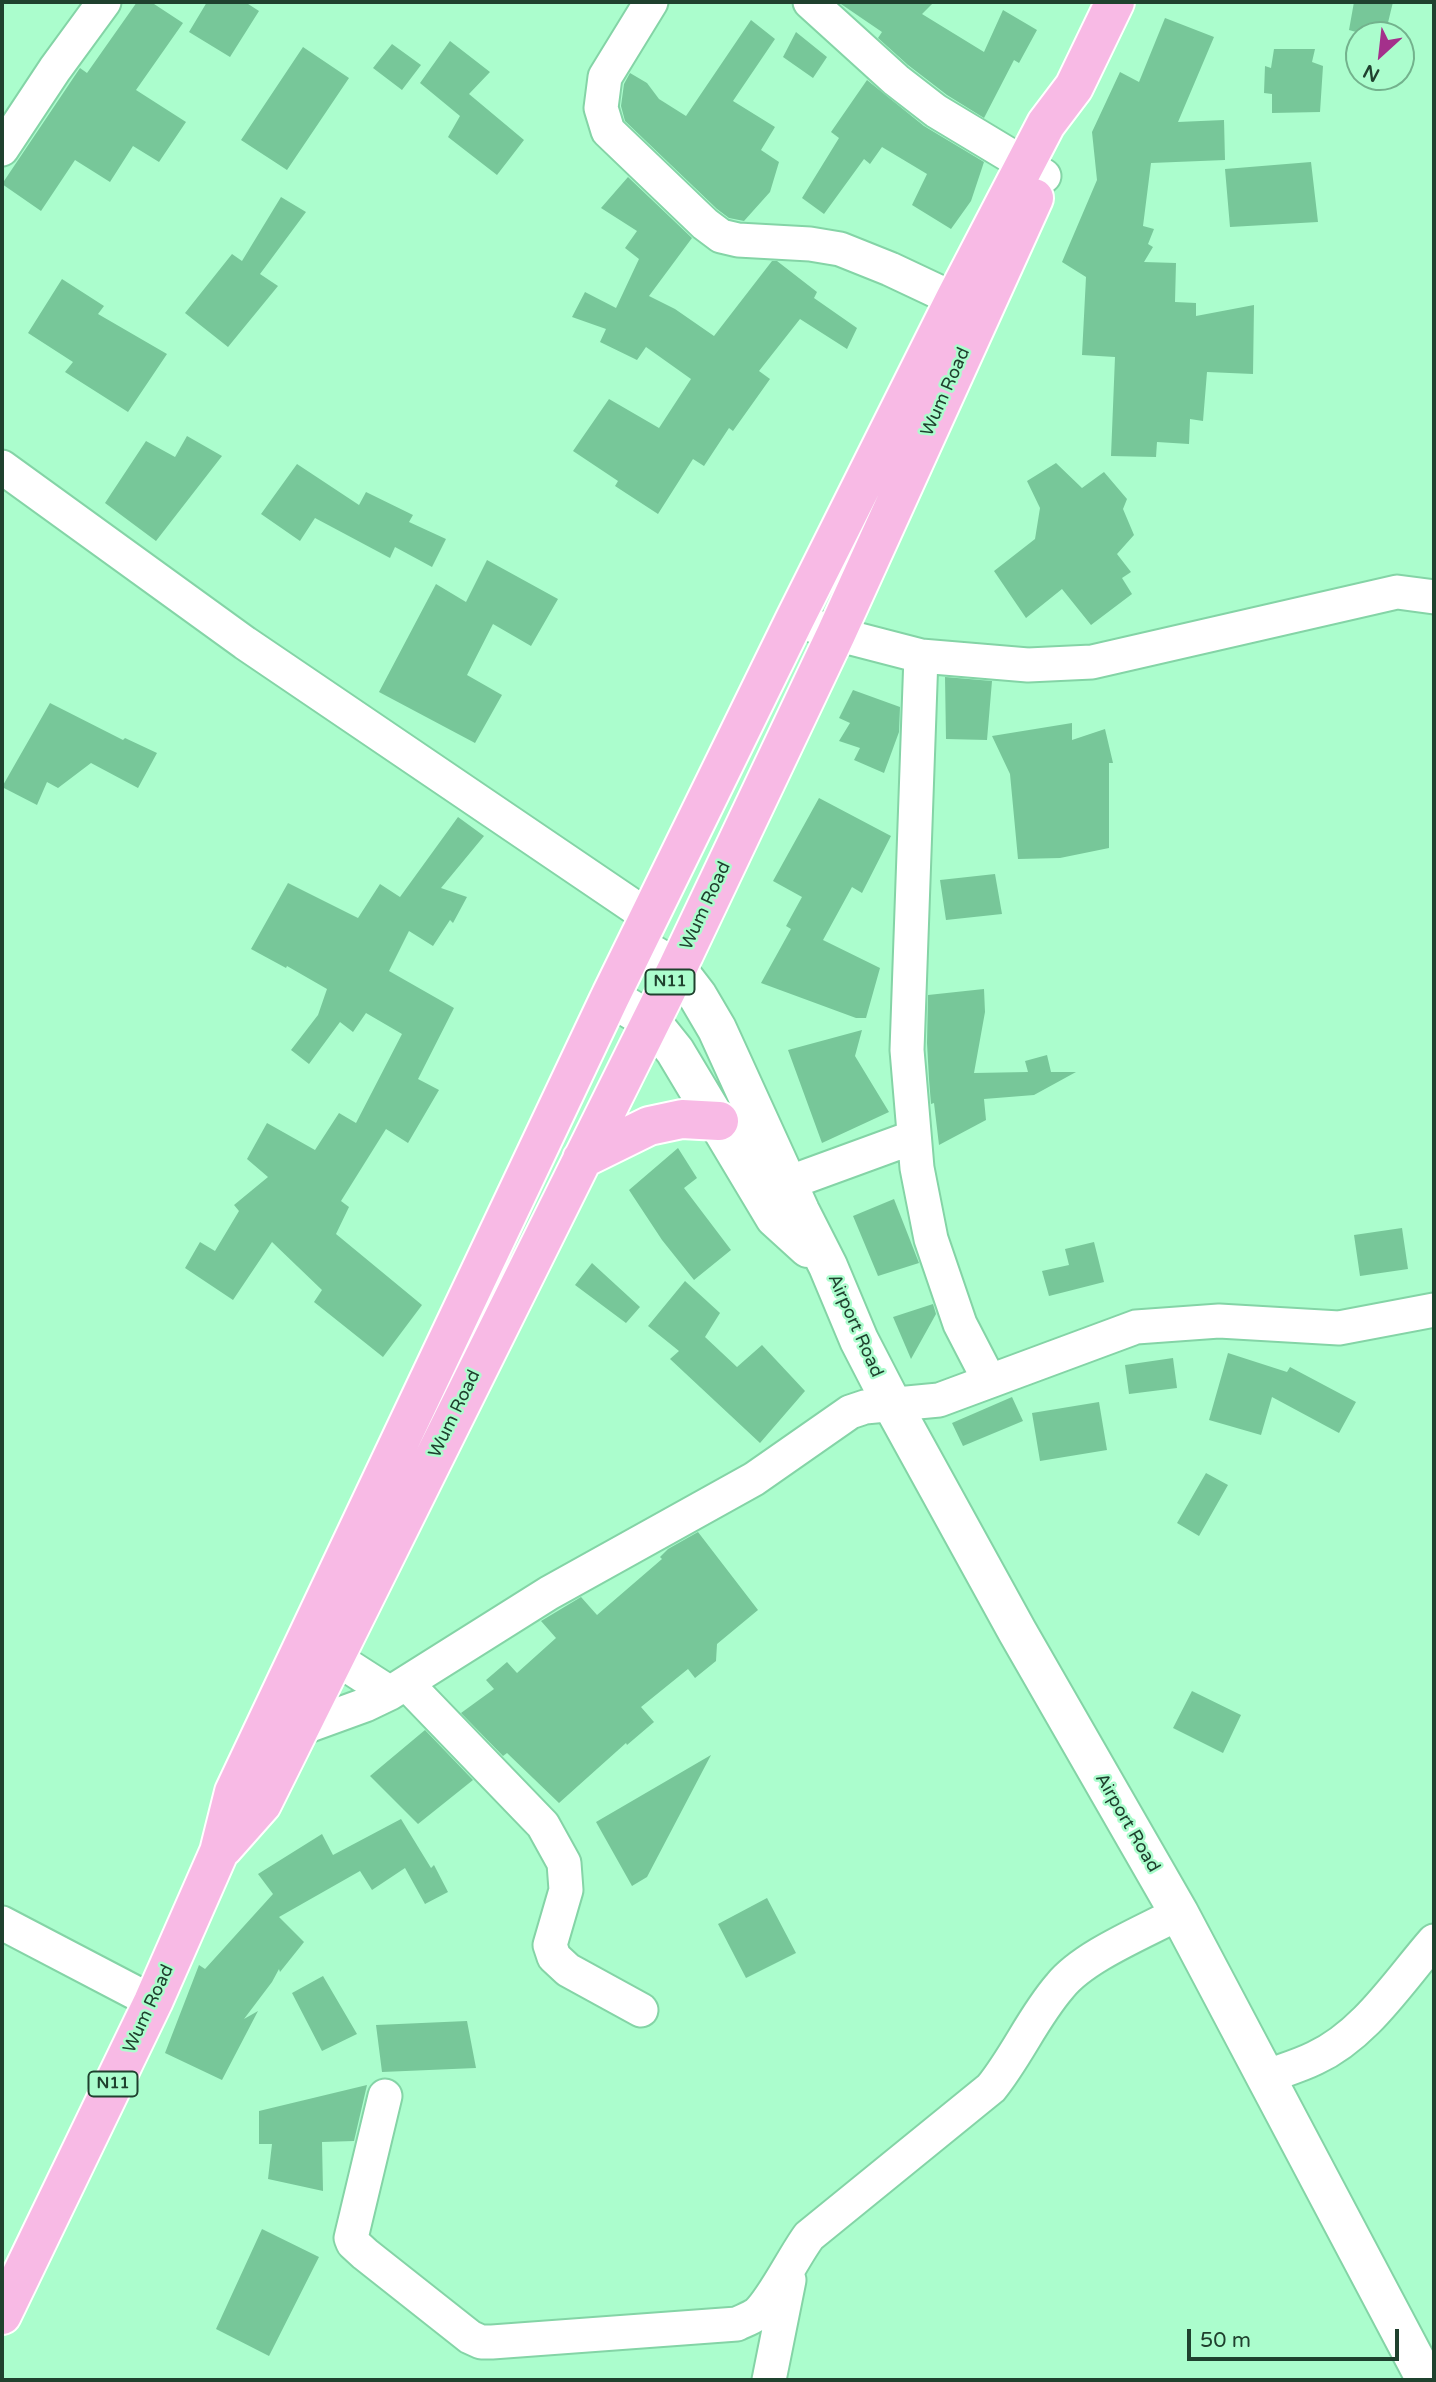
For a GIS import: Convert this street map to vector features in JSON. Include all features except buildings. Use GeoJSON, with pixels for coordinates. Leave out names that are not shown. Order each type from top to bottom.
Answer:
{"type":"FeatureCollection","features":[{"type":"Feature","properties":{"kind":"highway","name":"Wum Road"},"geometry":{"type":"LineString","coordinates":[[2,2315],[153,2001],[219,1852],[234,1792],[610,998],[795,619],[968,306],[1035,171],[1046,124],[1074,87],[1115,2]]}},
{"type":"Feature","properties":{"kind":"highway","name":"Wum Road"},"geometry":{"type":"LineString","coordinates":[[219,1852],[262,1804],[677,969],[836,634],[968,306]]}},
{"type":"Feature","properties":{"kind":"highway"},"geometry":{"type":"LineString","coordinates":[[582,1159],[649,1126],[682,1119],[719,1121]]}},
{"type":"Feature","properties":{"kind":"main road","name":"Airport Road"},"geometry":{"type":"LineString","coordinates":[[643,931],[697,995],[717,1029],[828,1266],[859,1340],[892,1404],[1017,1631],[1179,1913],[1426,2380]]}},
{"type":"Feature","properties":{"kind":"main road","name":"Airport Road"},"geometry":{"type":"LineString","coordinates":[[610,998],[651,1021],[675,1051],[775,1218],[828,1266]]}},
{"type":"Feature","properties":{"kind":"street"},"geometry":{"type":"LineString","coordinates":[[2,149],[104,2]]}},
{"type":"Feature","properties":{"kind":"street"},"geometry":{"type":"LineString","coordinates":[[652,2],[605,77],[601,108],[608,131],[705,224],[721,236],[738,240],[810,244],[840,249],[890,268],[968,306]]}},
{"type":"Feature","properties":{"kind":"street"},"geometry":{"type":"LineString","coordinates":[[810,2],[906,88],[936,111],[1035,171]]}},
{"type":"Feature","properties":{"kind":"street"},"geometry":{"type":"LineString","coordinates":[[2,467],[643,931]]}},
{"type":"Feature","properties":{"kind":"street"},"geometry":{"type":"LineString","coordinates":[[795,619],[836,634],[921,656],[1028,665],[1092,662],[1397,592],[1434,597]]}},
{"type":"Feature","properties":{"kind":"street"},"geometry":{"type":"LineString","coordinates":[[921,656],[907,1050],[914,1137],[917,1168],[931,1239],[960,1324],[989,1380]]}},
{"type":"Feature","properties":{"kind":"street"},"geometry":{"type":"LineString","coordinates":[[788,1183],[914,1137]]}},
{"type":"Feature","properties":{"kind":"street"},"geometry":{"type":"LineString","coordinates":[[299,1729],[365,1705],[398,1688],[550,1593],[754,1479],[850,1412],[865,1407],[939,1400],[1136,1327],[1219,1321],[1339,1328],[1434,1310]]}},
{"type":"Feature","properties":{"kind":"street"},"geometry":{"type":"LineString","coordinates":[[334,1657],[398,1688],[543,1825],[564,1863],[566,1890],[550,1945],[554,1957],[568,1970],[641,2010]]}},
{"type":"Feature","properties":{"kind":"street"},"geometry":{"type":"LineString","coordinates":[[385,2096],[351,2238],[365,2254],[470,2337],[481,2342],[737,2324],[756,2315],[766,2304],[794,2255],[809,2236],[991,2088],[1009,2066],[1044,2007],[1062,1983],[1089,1961],[1179,1913]]}},
{"type":"Feature","properties":{"kind":"street"},"geometry":{"type":"LineString","coordinates":[[3,1924],[153,2001]]}},
{"type":"Feature","properties":{"kind":"street"},"geometry":{"type":"LineString","coordinates":[[1265,2077],[1317,2057],[1345,2039],[1374,2011],[1434,1941]]}},
{"type":"Feature","properties":{"kind":"street"},"geometry":{"type":"LineString","coordinates":[[769,2380],[794,2255]]}}]}
